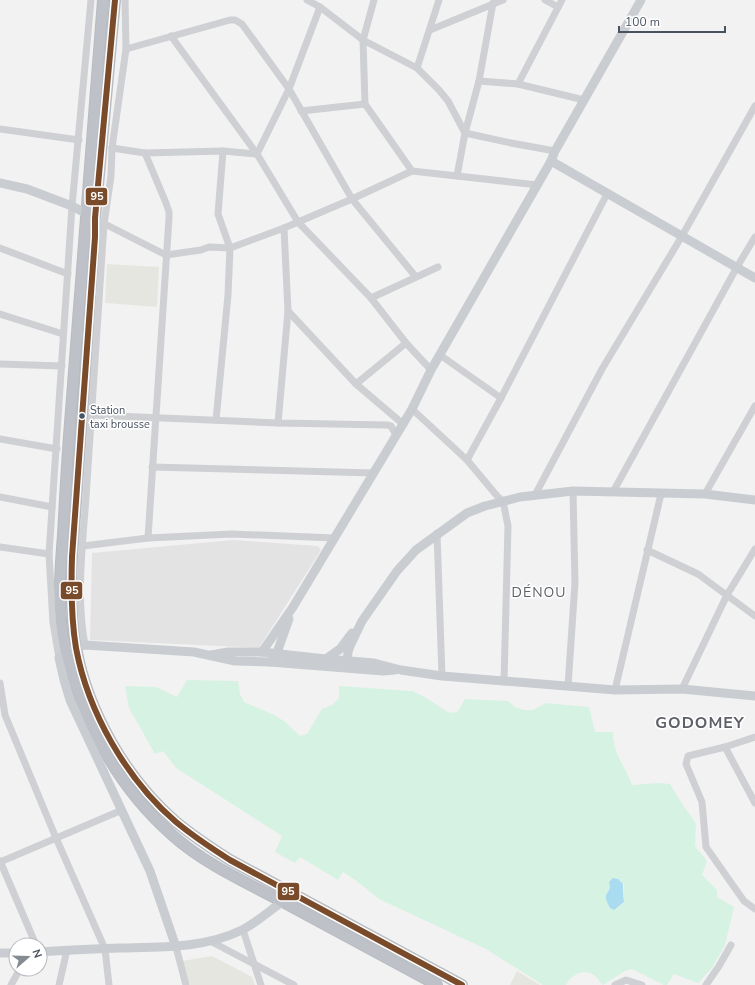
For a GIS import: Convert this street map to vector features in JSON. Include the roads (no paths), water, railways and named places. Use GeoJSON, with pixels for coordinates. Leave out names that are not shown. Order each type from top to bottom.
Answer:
{"type":"FeatureCollection","features":[{"type":"Feature","properties":{"kind":"highway"},"geometry":{"type":"LineString","coordinates":[[103,0],[86,212],[61,566],[61,614],[65,645],[63,656],[81,703],[97,738],[116,771],[141,804],[172,835],[224,872],[437,985]]}},
{"type":"Feature","properties":{"kind":"highway"},"geometry":{"type":"LineString","coordinates":[[124,0],[99,221],[95,237],[72,557],[71,604],[94,704],[111,740],[126,765],[142,786],[174,820],[194,837],[230,860],[462,985]]}},
{"type":"Feature","properties":{"kind":"main road"},"geometry":{"type":"LineString","coordinates":[[262,652],[293,607],[412,409],[431,370],[552,161],[584,100],[641,0]]}},
{"type":"Feature","properties":{"kind":"main road"},"geometry":{"type":"LineString","coordinates":[[552,161],[755,278]]}},
{"type":"Feature","properties":{"kind":"main road"},"geometry":{"type":"LineString","coordinates":[[0,183],[17,185],[72,206],[86,212],[99,221]]}},
{"type":"Feature","properties":{"kind":"main road"},"geometry":{"type":"LineString","coordinates":[[326,659],[340,649],[362,621],[397,571],[416,550],[467,513],[503,501],[535,495],[573,491],[705,494],[755,500]]}},
{"type":"Feature","properties":{"kind":"main road"},"geometry":{"type":"LineString","coordinates":[[270,662],[273,660],[276,653],[293,607]]}},
{"type":"Feature","properties":{"kind":"main road"},"geometry":{"type":"LineString","coordinates":[[342,663],[362,621]]}},
{"type":"Feature","properties":{"kind":"main road"},"geometry":{"type":"LineString","coordinates":[[176,947],[150,871],[76,713],[64,680],[63,656],[81,647],[194,652],[235,661],[342,663]]}},
{"type":"Feature","properties":{"kind":"main road"},"geometry":{"type":"LineString","coordinates":[[340,649],[342,663]]}},
{"type":"Feature","properties":{"kind":"main road"},"geometry":{"type":"LineString","coordinates":[[208,655],[228,652],[276,653],[307,658],[326,659],[383,671],[400,670],[504,682],[615,690],[682,689],[755,696]]}},
{"type":"Feature","properties":{"kind":"main road"},"geometry":{"type":"LineString","coordinates":[[48,951],[176,947],[210,941],[243,930],[282,902]]}},
{"type":"Feature","properties":{"kind":"street"},"geometry":{"type":"LineString","coordinates":[[63,656],[53,622],[49,554],[72,206],[91,0]]}},
{"type":"Feature","properties":{"kind":"street"},"geometry":{"type":"LineString","coordinates":[[81,647],[83,546],[92,415],[99,221],[111,176],[112,148],[126,48],[124,0]]}},
{"type":"Feature","properties":{"kind":"street"},"geometry":{"type":"LineString","coordinates":[[306,0],[320,7],[364,40],[417,68],[444,96],[465,133]]}},
{"type":"Feature","properties":{"kind":"street"},"geometry":{"type":"LineString","coordinates":[[374,0],[364,40],[365,104],[412,171]]}},
{"type":"Feature","properties":{"kind":"street"},"geometry":{"type":"LineString","coordinates":[[417,68],[439,0]]}},
{"type":"Feature","properties":{"kind":"street"},"geometry":{"type":"LineString","coordinates":[[430,30],[503,0]]}},
{"type":"Feature","properties":{"kind":"street"},"geometry":{"type":"LineString","coordinates":[[546,0],[558,7]]}},
{"type":"Feature","properties":{"kind":"street"},"geometry":{"type":"LineString","coordinates":[[518,84],[562,0]]}},
{"type":"Feature","properties":{"kind":"street"},"geometry":{"type":"LineString","coordinates":[[457,176],[465,133],[479,81],[493,3]]}},
{"type":"Feature","properties":{"kind":"street"},"geometry":{"type":"LineString","coordinates":[[257,154],[289,89],[320,7]]}},
{"type":"Feature","properties":{"kind":"street"},"geometry":{"type":"LineString","coordinates":[[126,48],[230,20],[235,20],[242,24],[289,89],[352,199],[416,277]]}},
{"type":"Feature","properties":{"kind":"street"},"geometry":{"type":"LineString","coordinates":[[171,36],[257,154],[298,222],[371,298],[406,343],[431,370]]}},
{"type":"Feature","properties":{"kind":"street"},"geometry":{"type":"LineString","coordinates":[[479,81],[518,84],[584,100]]}},
{"type":"Feature","properties":{"kind":"street"},"geometry":{"type":"LineString","coordinates":[[301,111],[365,104]]}},
{"type":"Feature","properties":{"kind":"street"},"geometry":{"type":"LineString","coordinates":[[535,495],[602,369],[682,236],[755,106]]}},
{"type":"Feature","properties":{"kind":"street"},"geometry":{"type":"LineString","coordinates":[[0,129],[79,140]]}},
{"type":"Feature","properties":{"kind":"street"},"geometry":{"type":"LineString","coordinates":[[465,133],[556,151]]}},
{"type":"Feature","properties":{"kind":"street"},"geometry":{"type":"LineString","coordinates":[[112,148],[145,153],[223,151],[257,154]]}},
{"type":"Feature","properties":{"kind":"street"},"geometry":{"type":"LineString","coordinates":[[216,420],[228,295],[230,248],[218,214],[223,151]]}},
{"type":"Feature","properties":{"kind":"street"},"geometry":{"type":"LineString","coordinates":[[145,153],[169,212],[148,538]]}},
{"type":"Feature","properties":{"kind":"street"},"geometry":{"type":"LineString","coordinates":[[99,221],[166,255],[201,250],[209,247],[230,248],[284,228],[412,171],[538,185]]}},
{"type":"Feature","properties":{"kind":"street"},"geometry":{"type":"LineString","coordinates":[[467,460],[501,398],[607,194]]}},
{"type":"Feature","properties":{"kind":"street"},"geometry":{"type":"LineString","coordinates":[[278,423],[288,311],[284,228]]}},
{"type":"Feature","properties":{"kind":"street"},"geometry":{"type":"LineString","coordinates":[[613,492],[736,267],[755,236]]}},
{"type":"Feature","properties":{"kind":"street"},"geometry":{"type":"LineString","coordinates":[[0,248],[68,274]]}},
{"type":"Feature","properties":{"kind":"street"},"geometry":{"type":"LineString","coordinates":[[371,298],[438,267]]}},
{"type":"Feature","properties":{"kind":"street"},"geometry":{"type":"LineString","coordinates":[[288,311],[356,384],[402,424]]}},
{"type":"Feature","properties":{"kind":"street"},"geometry":{"type":"LineString","coordinates":[[0,314],[63,334]]}},
{"type":"Feature","properties":{"kind":"street"},"geometry":{"type":"LineString","coordinates":[[356,384],[406,343]]}},
{"type":"Feature","properties":{"kind":"street"},"geometry":{"type":"LineString","coordinates":[[440,355],[501,398]]}},
{"type":"Feature","properties":{"kind":"street"},"geometry":{"type":"LineString","coordinates":[[0,364],[62,366]]}},
{"type":"Feature","properties":{"kind":"street"},"geometry":{"type":"LineString","coordinates":[[705,494],[755,406]]}},
{"type":"Feature","properties":{"kind":"street"},"geometry":{"type":"LineString","coordinates":[[412,409],[467,460],[503,501],[508,526],[504,682]]}},
{"type":"Feature","properties":{"kind":"street"},"geometry":{"type":"LineString","coordinates":[[92,415],[278,423],[387,425],[391,426],[396,435]]}},
{"type":"Feature","properties":{"kind":"street"},"geometry":{"type":"LineString","coordinates":[[0,439],[57,448]]}},
{"type":"Feature","properties":{"kind":"street"},"geometry":{"type":"LineString","coordinates":[[152,467],[373,473]]}},
{"type":"Feature","properties":{"kind":"street"},"geometry":{"type":"LineString","coordinates":[[568,686],[575,583],[573,491]]}},
{"type":"Feature","properties":{"kind":"street"},"geometry":{"type":"LineString","coordinates":[[615,690],[661,494]]}},
{"type":"Feature","properties":{"kind":"street"},"geometry":{"type":"LineString","coordinates":[[0,497],[52,507]]}},
{"type":"Feature","properties":{"kind":"street"},"geometry":{"type":"LineString","coordinates":[[83,546],[148,538],[232,534],[335,538]]}},
{"type":"Feature","properties":{"kind":"street"},"geometry":{"type":"LineString","coordinates":[[437,534],[442,676]]}},
{"type":"Feature","properties":{"kind":"street"},"geometry":{"type":"LineString","coordinates":[[0,547],[49,554]]}},
{"type":"Feature","properties":{"kind":"street"},"geometry":{"type":"LineString","coordinates":[[682,689],[727,595],[755,549]]}},
{"type":"Feature","properties":{"kind":"street"},"geometry":{"type":"LineString","coordinates":[[647,550],[698,574],[755,616]]}},
{"type":"Feature","properties":{"kind":"street"},"geometry":{"type":"LineString","coordinates":[[0,683],[3,717],[105,949],[109,985]]}},
{"type":"Feature","properties":{"kind":"street"},"geometry":{"type":"LineString","coordinates":[[755,737],[725,747],[688,756],[686,764],[702,802],[706,847],[744,901],[755,909]]}},
{"type":"Feature","properties":{"kind":"street"},"geometry":{"type":"LineString","coordinates":[[725,747],[755,803]]}},
{"type":"Feature","properties":{"kind":"street"},"geometry":{"type":"LineString","coordinates":[[33,937],[0,862],[122,810]]}},
{"type":"Feature","properties":{"kind":"street"},"geometry":{"type":"LineString","coordinates":[[243,930],[261,985]]}},
{"type":"Feature","properties":{"kind":"street"},"geometry":{"type":"LineString","coordinates":[[210,941],[294,985]]}},
{"type":"Feature","properties":{"kind":"street"},"geometry":{"type":"LineString","coordinates":[[706,985],[719,966],[731,944]]}},
{"type":"Feature","properties":{"kind":"street"},"geometry":{"type":"LineString","coordinates":[[176,947],[186,985]]}},
{"type":"Feature","properties":{"kind":"street"},"geometry":{"type":"LineString","coordinates":[[59,985],[67,950]]}},
{"type":"Feature","properties":{"kind":"street"},"geometry":{"type":"LineString","coordinates":[[616,985],[626,980],[642,985]]}},
{"type":"Feature","properties":{"kind":"water"},"geometry":{"type":"Polygon","coordinates":[[[613,878],[618,879],[623,884],[624,902],[614,910],[610,908],[606,898],[610,888],[609,882],[613,878]]]}},
{"type":"Feature","properties":{"kind":"place","name":"Station taxi brousse"},"geometry":{"type":"Point","coordinates":[82,416]}},
{"type":"Feature","properties":{"kind":"district","name":"DÉNOU"},"geometry":{"type":"Point","coordinates":[539,592]}},
{"type":"Feature","properties":{"kind":"district","name":"GODOMEY"},"geometry":{"type":"Point","coordinates":[700,723]}}]}
